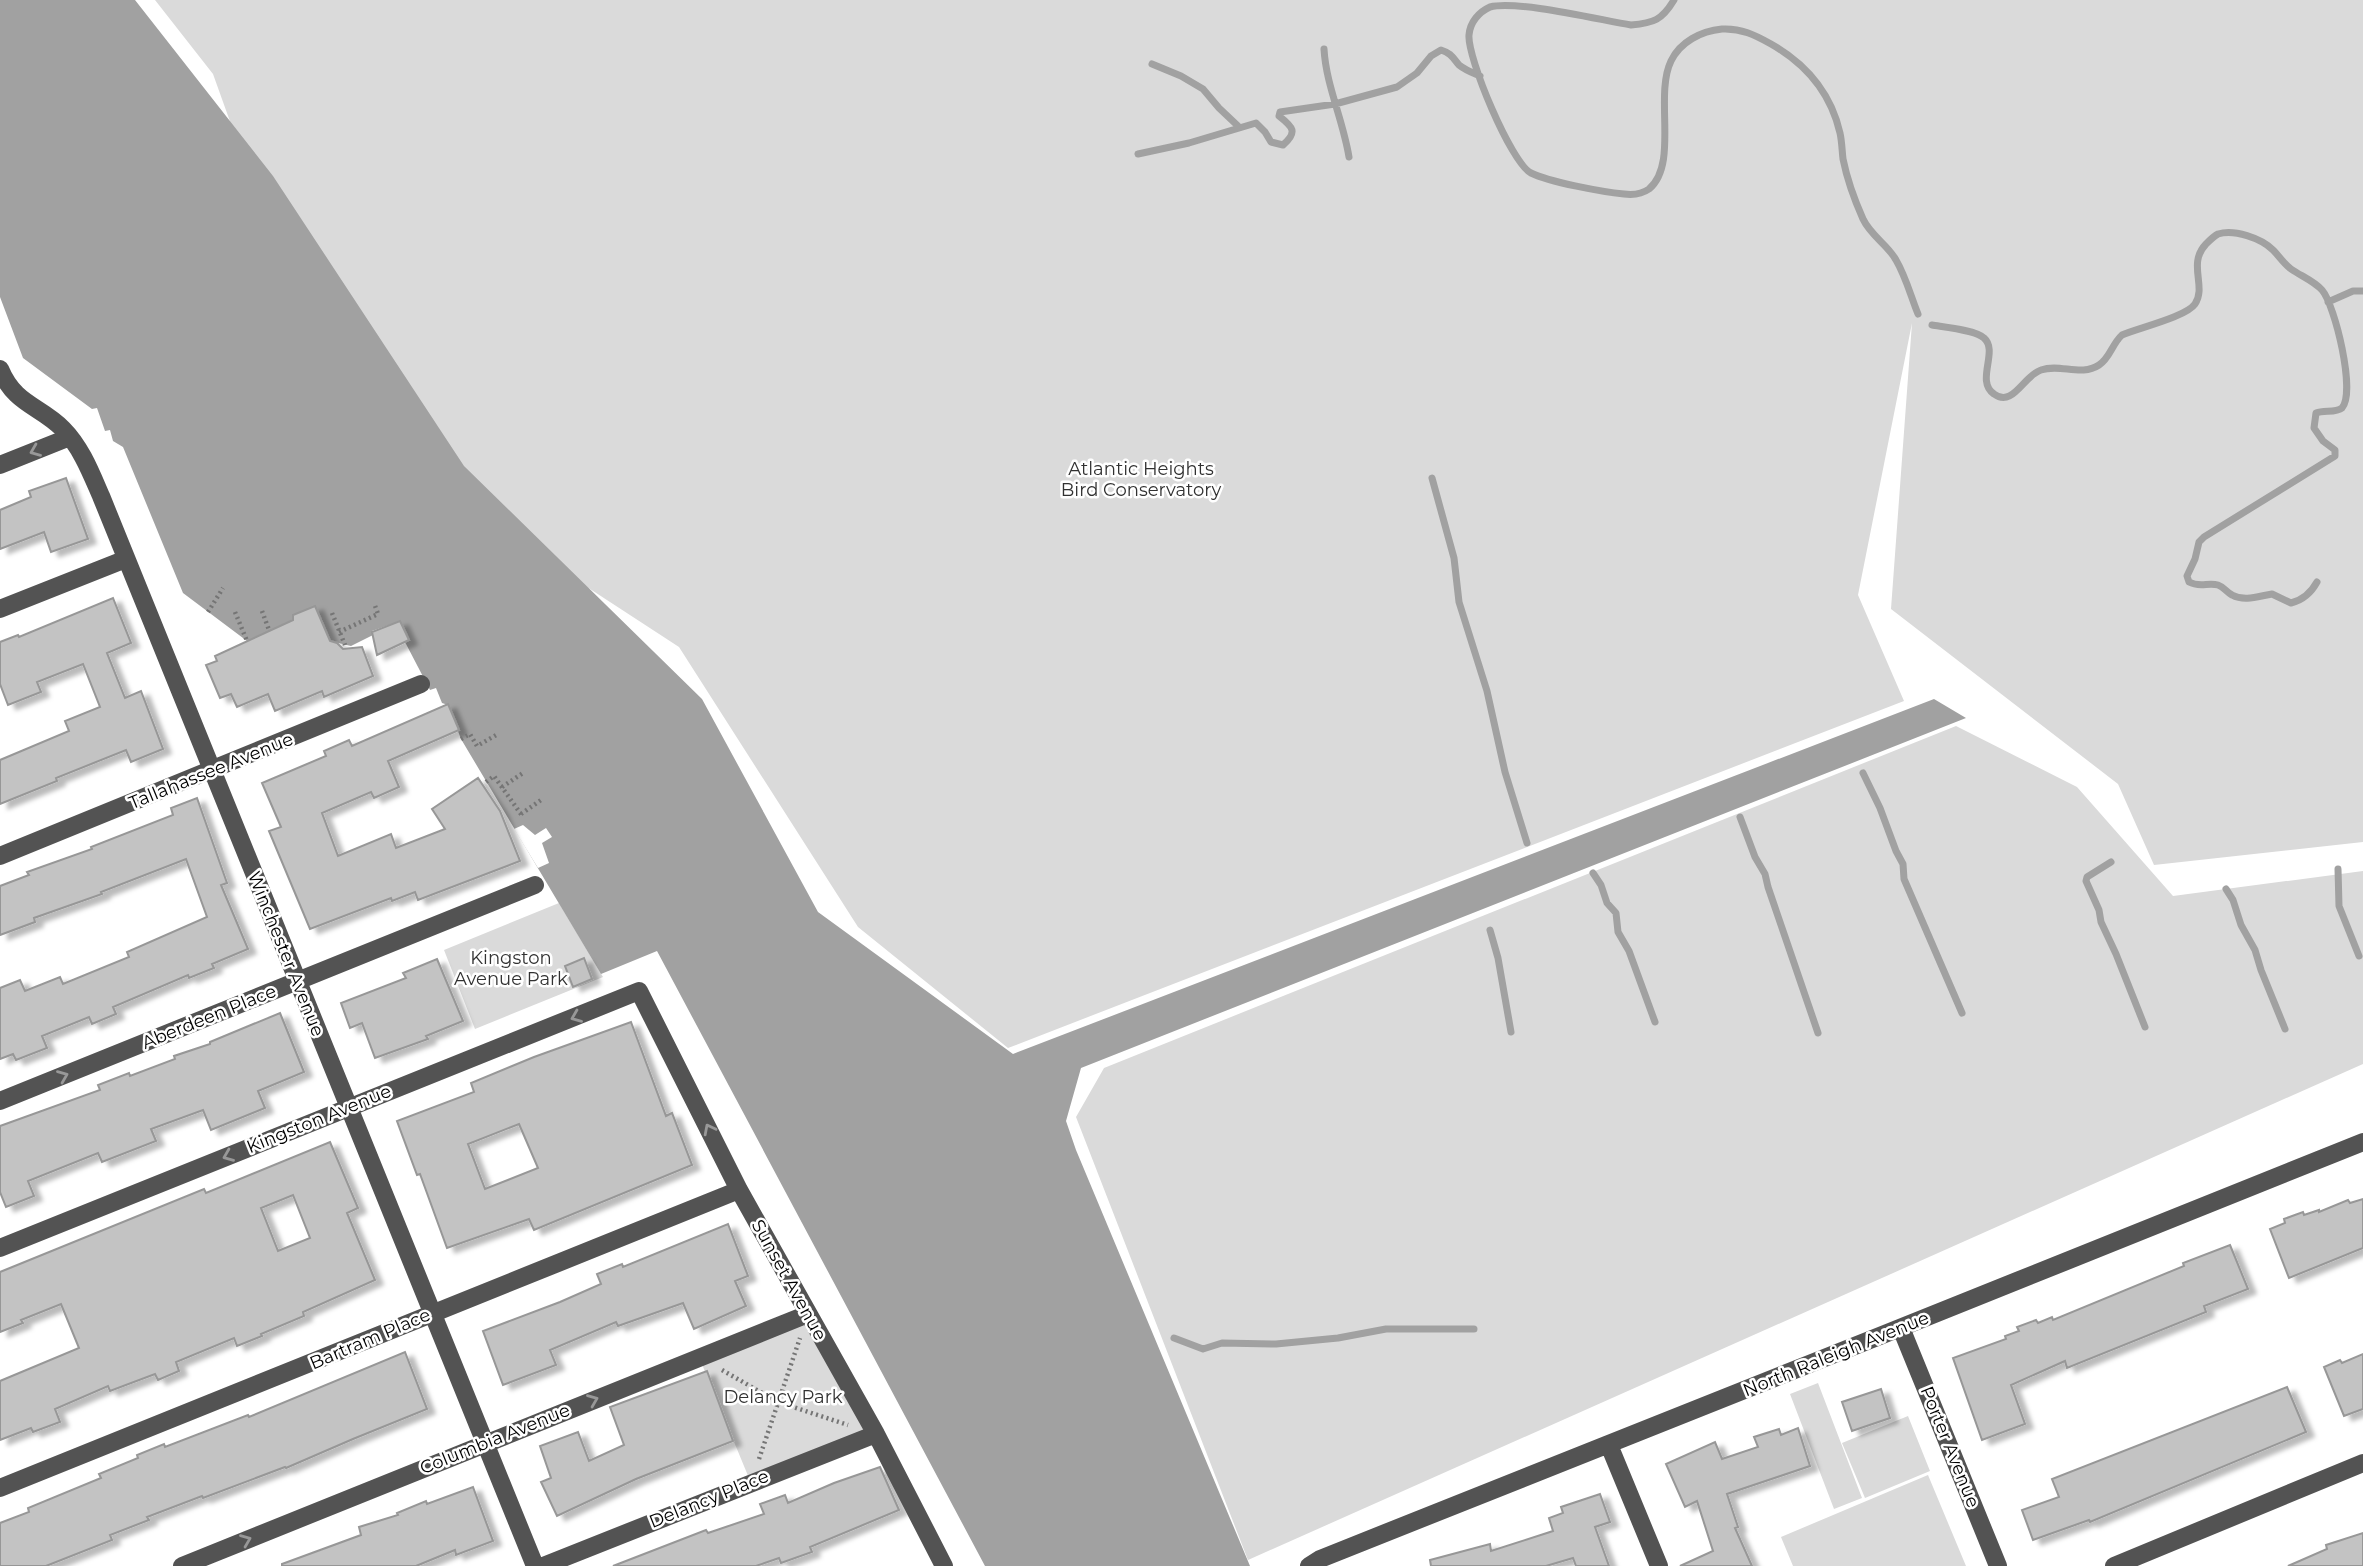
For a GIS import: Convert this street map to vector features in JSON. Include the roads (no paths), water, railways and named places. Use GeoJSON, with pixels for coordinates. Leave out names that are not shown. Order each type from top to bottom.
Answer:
{"type":"FeatureCollection","features":[{"type":"Feature","properties":{"kind":"street","name":"Winchester Avenue"},"geometry":{"type":"LineString","coordinates":[[0,369],[18,396],[61,426],[70,437],[101,496],[535,1566]]}},
{"type":"Feature","properties":{"kind":"street"},"geometry":{"type":"LineString","coordinates":[[0,465],[70,437]]}},
{"type":"Feature","properties":{"kind":"street"},"geometry":{"type":"LineString","coordinates":[[0,609],[126,559]]}},
{"type":"Feature","properties":{"kind":"street","name":"Tallahassee Avenue"},"geometry":{"type":"LineString","coordinates":[[0,856],[421,684]]}},
{"type":"Feature","properties":{"kind":"street","name":"Aberdeen Place"},"geometry":{"type":"LineString","coordinates":[[0,1101],[535,885]]}},
{"type":"Feature","properties":{"kind":"street","name":"Kingston Avenue"},"geometry":{"type":"LineString","coordinates":[[0,1248],[639,991]]}},
{"type":"Feature","properties":{"kind":"street","name":"Sunset Avenue"},"geometry":{"type":"LineString","coordinates":[[639,991],[740,1190],[876,1434],[944,1566]]}},
{"type":"Feature","properties":{"kind":"street","name":"North Raleigh Avenue"},"geometry":{"type":"LineString","coordinates":[[1309,1566],[1320,1559],[1609,1446],[2363,1142]]}},
{"type":"Feature","properties":{"kind":"street","name":"Bartram Place"},"geometry":{"type":"LineString","coordinates":[[0,1488],[740,1190]]}},
{"type":"Feature","properties":{"kind":"street","name":"Columbia Avenue"},"geometry":{"type":"LineString","coordinates":[[182,1566],[808,1314]]}},
{"type":"Feature","properties":{"kind":"street","name":"Porter Avenue"},"geometry":{"type":"LineString","coordinates":[[1901,1328],[1998,1566]]}},
{"type":"Feature","properties":{"kind":"street","name":"Delancy Place"},"geometry":{"type":"LineString","coordinates":[[543,1566],[876,1434]]}},
{"type":"Feature","properties":{"kind":"street"},"geometry":{"type":"LineString","coordinates":[[1609,1446],[1659,1566]]}},
{"type":"Feature","properties":{"kind":"street"},"geometry":{"type":"LineString","coordinates":[[2114,1566],[2363,1463]]}},
{"type":"Feature","properties":{"kind":"waterway"},"geometry":{"type":"LineString","coordinates":[[1674,0],[1657,19],[1631,25],[1519,6],[1490,7],[1479,15],[1471,26],[1470,47],[1482,86],[1502,131],[1523,165],[1531,173],[1576,186],[1627,194],[1646,191],[1658,178],[1663,163],[1666,76],[1675,54],[1686,43],[1706,32],[1729,29],[1748,33],[1784,52],[1806,71],[1823,93],[1836,119],[1845,167],[1860,212],[1866,225],[1896,260],[1918,314]]}},
{"type":"Feature","properties":{"kind":"waterway"},"geometry":{"type":"LineString","coordinates":[[1324,49],[1328,76],[1349,157]]}},
{"type":"Feature","properties":{"kind":"waterway"},"geometry":{"type":"LineString","coordinates":[[1138,154],[1189,143],[1256,123],[1271,142],[1283,145],[1291,137],[1292,130],[1279,116],[1280,112],[1335,104],[1397,87],[1417,73],[1431,56],[1441,50],[1450,54],[1461,67],[1480,76]]}},
{"type":"Feature","properties":{"kind":"waterway"},"geometry":{"type":"LineString","coordinates":[[1152,64],[1203,89],[1238,126]]}},
{"type":"Feature","properties":{"kind":"waterway"},"geometry":{"type":"LineString","coordinates":[[1932,325],[1967,331],[1984,338],[1989,350],[1986,374],[1989,388],[1994,394],[2007,397],[2041,370],[2085,370],[2099,365],[2122,335],[2190,309],[2198,297],[2198,259],[2206,244],[2216,235],[2239,234],[2255,238],[2268,246],[2288,267],[2322,290],[2333,313],[2345,368],[2346,399],[2339,410],[2316,413],[2314,428],[2323,441],[2335,450],[2335,456],[2204,537],[2199,542],[2187,576],[2193,584],[2218,585],[2237,597],[2252,598],[2272,594],[2291,603],[2306,595],[2317,582]]}},
{"type":"Feature","properties":{"kind":"waterway"},"geometry":{"type":"LineString","coordinates":[[2328,302],[2353,291],[2363,291]]}},
{"type":"Feature","properties":{"kind":"waterway"},"geometry":{"type":"LineString","coordinates":[[1432,478],[1454,558],[1459,602],[1487,691],[1505,772],[1527,843]]}},
{"type":"Feature","properties":{"kind":"waterway"},"geometry":{"type":"LineString","coordinates":[[1863,773],[1903,864],[1904,879],[1962,1013]]}},
{"type":"Feature","properties":{"kind":"waterway"},"geometry":{"type":"LineString","coordinates":[[1740,817],[1755,857],[1765,874],[1818,1033]]}},
{"type":"Feature","properties":{"kind":"waterway"},"geometry":{"type":"LineString","coordinates":[[2111,862],[2087,877],[2086,881],[2145,1027]]}},
{"type":"Feature","properties":{"kind":"waterway"},"geometry":{"type":"LineString","coordinates":[[2338,869],[2339,906],[2359,956]]}},
{"type":"Feature","properties":{"kind":"waterway"},"geometry":{"type":"LineString","coordinates":[[1593,873],[1601,885],[1607,903],[1616,913],[1618,932],[1629,951],[1655,1022]]}},
{"type":"Feature","properties":{"kind":"waterway"},"geometry":{"type":"LineString","coordinates":[[2226,889],[2255,950],[2285,1029]]}},
{"type":"Feature","properties":{"kind":"waterway"},"geometry":{"type":"LineString","coordinates":[[1490,930],[1498,958],[1511,1032]]}},
{"type":"Feature","properties":{"kind":"waterway"},"geometry":{"type":"LineString","coordinates":[[1174,1338],[1203,1349],[1222,1343],[1276,1344],[1338,1338],[1386,1329],[1474,1329]]}},
{"type":"Feature","properties":{"kind":"park label","name":"Atlantic Heights Bird Conservatory"},"geometry":{"type":"Point","coordinates":[1141,479]}},
{"type":"Feature","properties":{"kind":"park label","name":"Kingston Avenue Park"},"geometry":{"type":"Point","coordinates":[511,968]}},
{"type":"Feature","properties":{"kind":"park label","name":"Delancy Park"},"geometry":{"type":"Point","coordinates":[783,1397]}}]}
